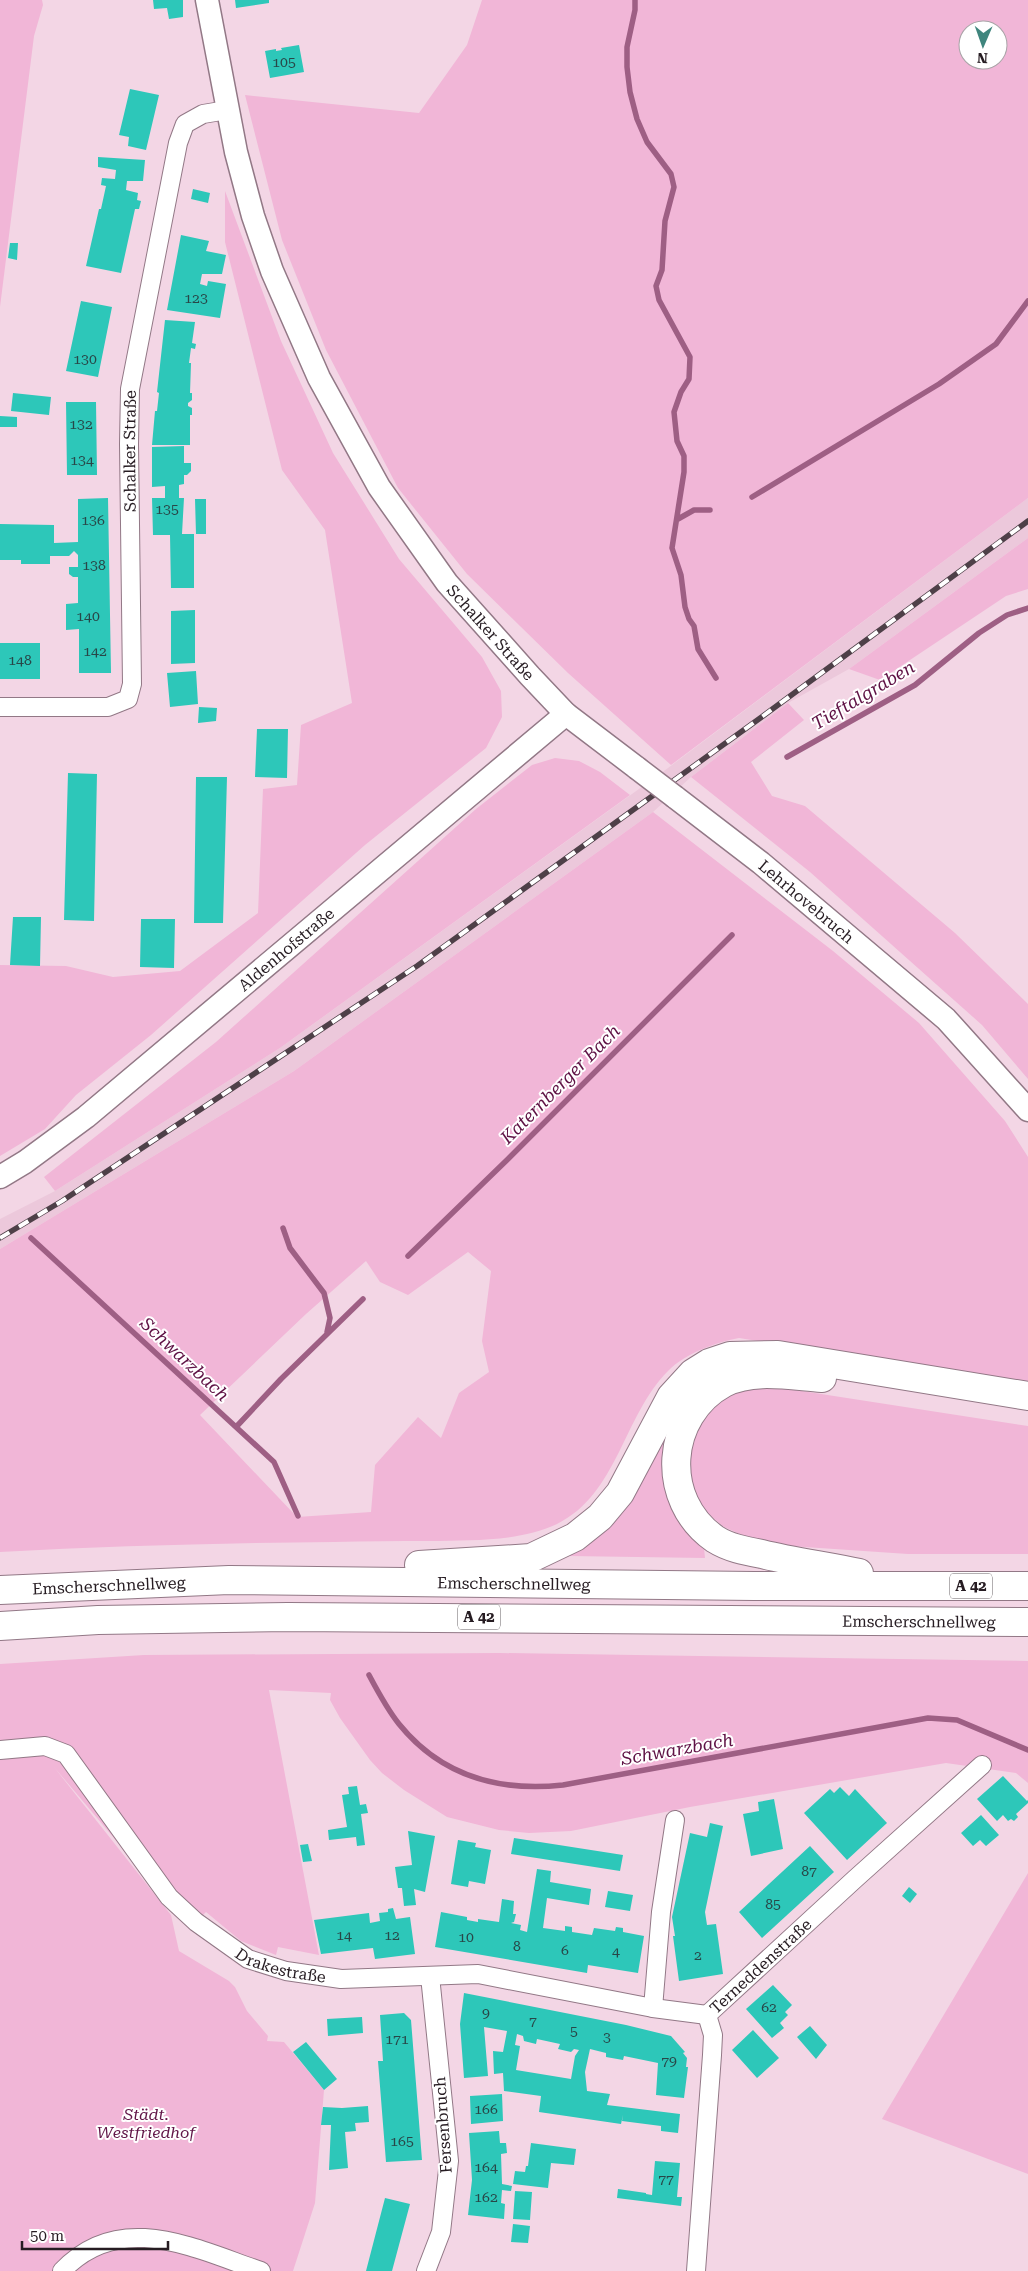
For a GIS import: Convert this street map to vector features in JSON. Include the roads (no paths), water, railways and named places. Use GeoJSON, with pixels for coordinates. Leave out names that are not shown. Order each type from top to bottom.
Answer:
{"type":"FeatureCollection","features":[{"type":"Feature","properties":{"kind":"highway"},"geometry":{"type":"LineString","coordinates":[[229,1580],[295,1567],[436,1565],[531,1558],[575,1537],[600,1517],[620,1493],[671,1397],[693,1373],[709,1363],[730,1356],[778,1355],[1028,1396]]}},
{"type":"Feature","properties":{"kind":"highway"},"geometry":{"type":"LineString","coordinates":[[914,1586],[733,1548],[715,1539],[698,1524],[688,1510],[680,1490],[676,1468],[677,1447],[690,1415],[703,1398],[725,1383],[747,1375],[770,1375],[821,1378],[1028,1416]]}},
{"type":"Feature","properties":{"kind":"highway","name":"Emscherschnellweg"},"geometry":{"type":"LineString","coordinates":[[0,1590],[229,1580],[754,1586],[1028,1586]]}},
{"type":"Feature","properties":{"kind":"highway","name":"Emscherschnellweg"},"geometry":{"type":"LineString","coordinates":[[0,1626],[98,1620],[288,1617],[1028,1622]]}},
{"type":"Feature","properties":{"kind":"street","name":"Schalker Straße"},"geometry":{"type":"LineString","coordinates":[[207,0],[227,110],[253,216],[272,271],[319,378],[379,486],[447,583],[566,714]]}},
{"type":"Feature","properties":{"kind":"street","name":"Schalker Straße"},"geometry":{"type":"LineString","coordinates":[[0,706],[108,707],[128,699],[132,684],[130,389],[178,143],[185,124],[203,114],[227,110]]}},
{"type":"Feature","properties":{"kind":"street","name":"Lehrhovebruch"},"geometry":{"type":"LineString","coordinates":[[566,714],[775,875],[946,1019],[1028,1110]]}},
{"type":"Feature","properties":{"kind":"street","name":"Aldenhofstraße"},"geometry":{"type":"LineString","coordinates":[[0,1177],[25,1162],[86,1117],[566,714]]}},
{"type":"Feature","properties":{"kind":"street","name":"Drakestraße"},"geometry":{"type":"LineString","coordinates":[[0,1750],[45,1746],[66,1754],[169,1897],[196,1922],[248,1959],[286,1971],[341,1979],[478,1974],[653,2008],[707,2015]]}},
{"type":"Feature","properties":{"kind":"street","name":"Terneddenstraße"},"geometry":{"type":"LineString","coordinates":[[696,2271],[713,2035],[707,2015],[982,1764]]}},
{"type":"Feature","properties":{"kind":"street"},"geometry":{"type":"LineString","coordinates":[[653,2008],[661,1912],[675,1820]]}},
{"type":"Feature","properties":{"kind":"street","name":"Fersenbruch"},"geometry":{"type":"LineString","coordinates":[[426,2271],[441,2232],[449,2161],[430,1976]]}},
{"type":"Feature","properties":{"kind":"street"},"geometry":{"type":"LineString","coordinates":[[62,2271],[70,2262],[94,2248],[128,2237],[156,2238],[180,2244],[262,2271]]}},
{"type":"Feature","properties":{"kind":"waterway","name":"Katernberger Bach"},"geometry":{"type":"LineString","coordinates":[[635,0],[635,10],[627,47],[630,92],[637,119],[647,142],[671,174],[674,187],[665,221],[662,270],[656,286],[659,300],[690,357],[689,379],[681,392],[674,412],[677,441],[684,456],[684,472],[672,548],[681,575],[685,607],[689,619],[694,626],[698,649],[716,678]]}},
{"type":"Feature","properties":{"kind":"waterway"},"geometry":{"type":"LineString","coordinates":[[752,497],[939,384],[996,344],[1028,301]]}},
{"type":"Feature","properties":{"kind":"waterway"},"geometry":{"type":"LineString","coordinates":[[678,519],[694,510],[710,510]]}},
{"type":"Feature","properties":{"kind":"waterway","name":"Tieftalgraben"},"geometry":{"type":"LineString","coordinates":[[787,757],[915,685],[979,633],[1007,615],[1028,608]]}},
{"type":"Feature","properties":{"kind":"waterway","name":"Katernberger Bach"},"geometry":{"type":"LineString","coordinates":[[408,1256],[732,935]]}},
{"type":"Feature","properties":{"kind":"waterway"},"geometry":{"type":"LineString","coordinates":[[283,1228],[290,1248],[324,1293],[330,1318],[327,1332]]}},
{"type":"Feature","properties":{"kind":"waterway","name":"Schwarzbach"},"geometry":{"type":"LineString","coordinates":[[31,1238],[274,1462],[298,1516]]}},
{"type":"Feature","properties":{"kind":"waterway","name":"Katernberger Bach"},"geometry":{"type":"LineString","coordinates":[[237,1426],[281,1379],[363,1299]]}},
{"type":"Feature","properties":{"kind":"waterway","name":"Schwarzbach"},"geometry":{"type":"LineString","coordinates":[[369,1675],[399,1724],[415,1742],[433,1756],[452,1768],[472,1777],[516,1786],[563,1785],[928,1718],[957,1720],[1028,1750]]}},
{"type":"Feature","properties":{"kind":"railway"},"geometry":{"type":"LineString","coordinates":[[0,1238],[62,1201],[417,966],[763,716],[1028,521]]}},
{"type":"Feature","properties":{"kind":"park label","name":"Städt. Westfriedhof"},"geometry":{"type":"Point","coordinates":[146,2123]}}]}
